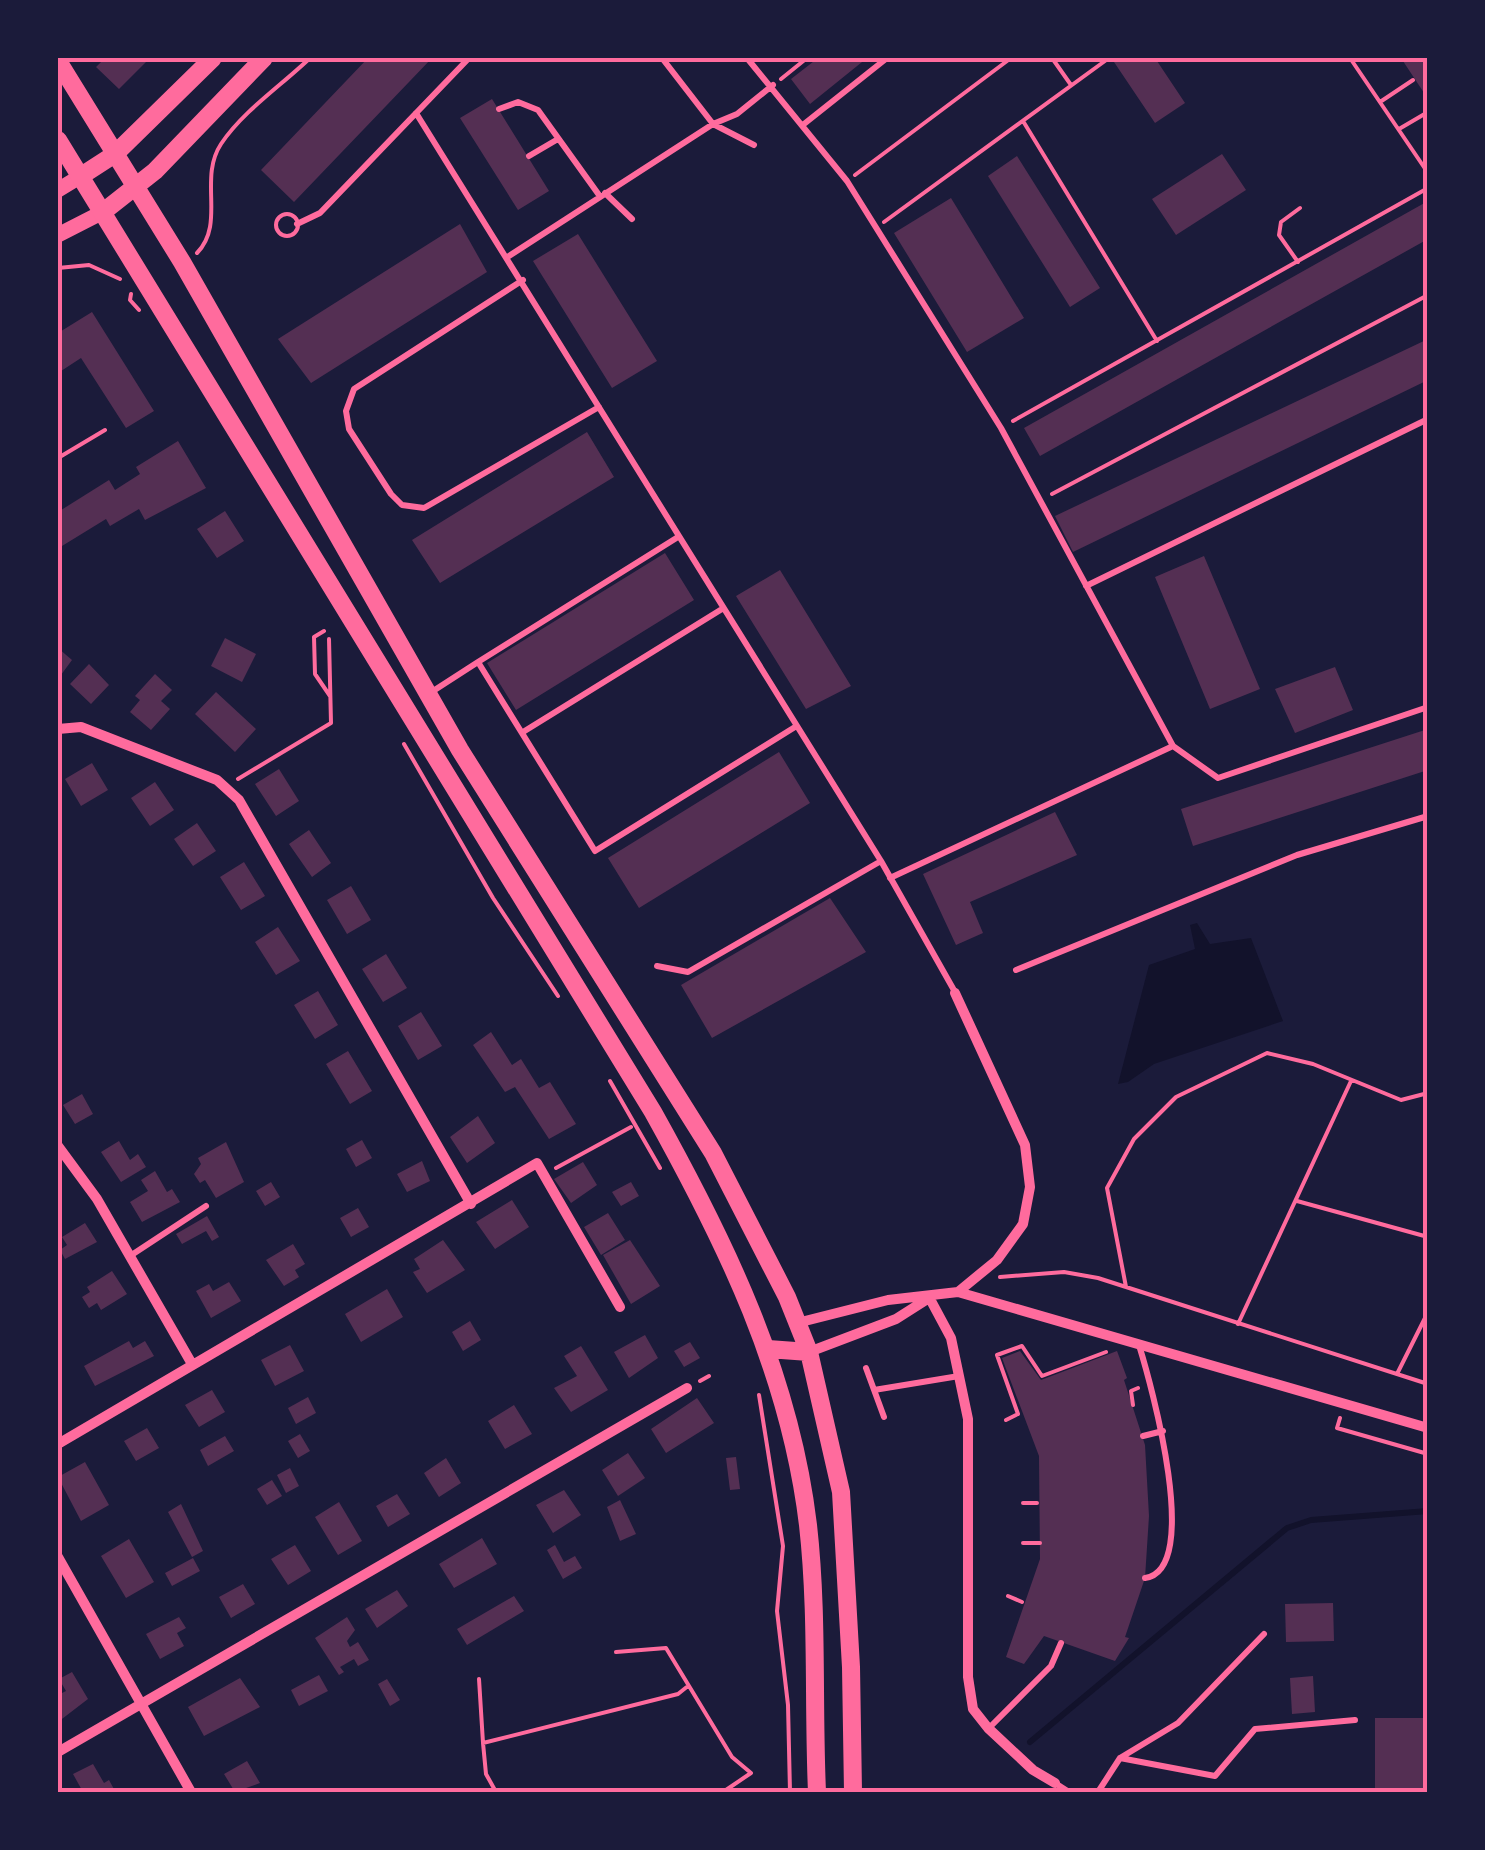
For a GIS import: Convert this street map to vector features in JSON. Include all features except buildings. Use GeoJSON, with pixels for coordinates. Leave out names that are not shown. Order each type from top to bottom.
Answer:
{"type":"FeatureCollection","features":[{"type":"Feature","properties":{"kind":"main road"},"geometry":{"type":"LineString","coordinates":[[80,176],[114,154],[213,58]]}},
{"type":"Feature","properties":{"kind":"main road"},"geometry":{"type":"LineString","coordinates":[[103,212],[137,188],[264,58]]}},
{"type":"Feature","properties":{"kind":"main road"},"geometry":{"type":"LineString","coordinates":[[58,61],[137,188],[460,750],[714,1154],[797,1322],[808,1352],[840,1492],[852,1667],[853,1792]]}},
{"type":"Feature","properties":{"kind":"main road"},"geometry":{"type":"LineString","coordinates":[[58,140],[653,1112],[738,1275],[768,1349],[796,1450],[808,1527],[817,1792]]}},
{"type":"Feature","properties":{"kind":"main road"},"geometry":{"type":"LineString","coordinates":[[768,1349],[797,1322]]}},
{"type":"Feature","properties":{"kind":"main road"},"geometry":{"type":"LineString","coordinates":[[768,1349],[808,1352]]}},
{"type":"Feature","properties":{"kind":"street"},"geometry":{"type":"LineString","coordinates":[[58,190],[80,176]]}},
{"type":"Feature","properties":{"kind":"street"},"geometry":{"type":"LineString","coordinates":[[58,234],[103,212]]}},
{"type":"Feature","properties":{"kind":"street"},"geometry":{"type":"LineString","coordinates":[[58,729],[81,727],[217,780],[239,800],[471,1204]]}},
{"type":"Feature","properties":{"kind":"street"},"geometry":{"type":"LineString","coordinates":[[955,993],[1020,1130],[1030,1173],[1022,1224],[984,1270],[958,1292]]}},
{"type":"Feature","properties":{"kind":"street"},"geometry":{"type":"LineString","coordinates":[[58,1146],[97,1199],[192,1364]]}},
{"type":"Feature","properties":{"kind":"street"},"geometry":{"type":"LineString","coordinates":[[58,1444],[537,1163],[620,1307]]}},
{"type":"Feature","properties":{"kind":"street"},"geometry":{"type":"LineString","coordinates":[[797,1322],[888,1300],[958,1292],[1428,1428]]}},
{"type":"Feature","properties":{"kind":"street"},"geometry":{"type":"LineString","coordinates":[[808,1352],[896,1319],[930,1297]]}},
{"type":"Feature","properties":{"kind":"street"},"geometry":{"type":"LineString","coordinates":[[930,1297],[950,1338],[968,1419],[968,1677],[973,1709],[1033,1770],[1055,1783]]}},
{"type":"Feature","properties":{"kind":"street"},"geometry":{"type":"LineString","coordinates":[[58,1752],[687,1388]]}},
{"type":"Feature","properties":{"kind":"street"},"geometry":{"type":"LineString","coordinates":[[58,1557],[192,1792]]}},
{"type":"Feature","properties":{"kind":"lane"},"geometry":{"type":"LineString","coordinates":[[297,224],[320,213],[469,58]]}},
{"type":"Feature","properties":{"kind":"lane"},"geometry":{"type":"LineString","coordinates":[[662,58],[714,124],[754,145]]}},
{"type":"Feature","properties":{"kind":"lane"},"geometry":{"type":"LineString","coordinates":[[748,58],[847,181],[1001,428],[1173,746],[1218,778],[1428,707]]}},
{"type":"Feature","properties":{"kind":"lane"},"geometry":{"type":"LineString","coordinates":[[804,124],[887,58]]}},
{"type":"Feature","properties":{"kind":"lane"},"geometry":{"type":"LineString","coordinates":[[509,256],[714,124],[737,114],[773,85]]}},
{"type":"Feature","properties":{"kind":"lane"},"geometry":{"type":"LineString","coordinates":[[498,109],[518,102],[538,110],[602,194],[632,218]]}},
{"type":"Feature","properties":{"kind":"lane"},"geometry":{"type":"LineString","coordinates":[[416,112],[524,280],[795,727],[882,861],[955,993]]}},
{"type":"Feature","properties":{"kind":"lane"},"geometry":{"type":"LineString","coordinates":[[529,156],[559,139]]}},
{"type":"Feature","properties":{"kind":"lane"},"geometry":{"type":"LineString","coordinates":[[524,280],[354,389],[346,411],[350,429],[390,494],[402,504],[424,508],[599,406]]}},
{"type":"Feature","properties":{"kind":"lane"},"geometry":{"type":"LineString","coordinates":[[1086,586],[1428,419]]}},
{"type":"Feature","properties":{"kind":"lane"},"geometry":{"type":"LineString","coordinates":[[430,693],[678,537]]}},
{"type":"Feature","properties":{"kind":"lane"},"geometry":{"type":"LineString","coordinates":[[522,732],[722,609]]}},
{"type":"Feature","properties":{"kind":"lane"},"geometry":{"type":"LineString","coordinates":[[478,662],[595,851],[795,727]]}},
{"type":"Feature","properties":{"kind":"lane"},"geometry":{"type":"LineString","coordinates":[[890,878],[1173,746]]}},
{"type":"Feature","properties":{"kind":"lane"},"geometry":{"type":"LineString","coordinates":[[1016,970],[1296,855],[1428,816]]}},
{"type":"Feature","properties":{"kind":"lane"},"geometry":{"type":"LineString","coordinates":[[657,966],[688,972],[882,861]]}},
{"type":"Feature","properties":{"kind":"lane"},"geometry":{"type":"LineString","coordinates":[[130,1256],[206,1206]]}},
{"type":"Feature","properties":{"kind":"lane"},"geometry":{"type":"LineString","coordinates":[[1139,1343],[1162,1431],[1170,1500],[1168,1565],[1160,1574],[1144,1578]]}},
{"type":"Feature","properties":{"kind":"lane"},"geometry":{"type":"LineString","coordinates":[[866,1368],[884,1418]]}},
{"type":"Feature","properties":{"kind":"lane"},"geometry":{"type":"LineString","coordinates":[[874,1390],[959,1376]]}},
{"type":"Feature","properties":{"kind":"lane"},"geometry":{"type":"LineString","coordinates":[[1143,1436],[1162,1431]]}},
{"type":"Feature","properties":{"kind":"lane"},"geometry":{"type":"LineString","coordinates":[[1098,1792],[1120,1758],[1178,1723],[1264,1634]]}},
{"type":"Feature","properties":{"kind":"lane"},"geometry":{"type":"LineString","coordinates":[[988,1728],[1052,1666],[1061,1642]]}},
{"type":"Feature","properties":{"kind":"lane"},"geometry":{"type":"LineString","coordinates":[[1120,1758],[1214,1776],[1255,1729],[1354,1720]]}},
{"type":"Feature","properties":{"kind":"lane"},"geometry":{"type":"LineString","coordinates":[[1055,1783],[1069,1792]]}},
{"type":"Feature","properties":{"kind":"path"},"geometry":{"type":"LineString","coordinates":[[200,252],[212,227],[209,182],[221,145],[310,58]]}},
{"type":"Feature","properties":{"kind":"path"},"geometry":{"type":"LineString","coordinates":[[773,85],[806,58]]}},
{"type":"Feature","properties":{"kind":"path"},"geometry":{"type":"LineString","coordinates":[[847,181],[1011,58]]}},
{"type":"Feature","properties":{"kind":"path"},"geometry":{"type":"LineString","coordinates":[[1052,58],[1071,85]]}},
{"type":"Feature","properties":{"kind":"path"},"geometry":{"type":"LineString","coordinates":[[876,228],[1109,58]]}},
{"type":"Feature","properties":{"kind":"path"},"geometry":{"type":"LineString","coordinates":[[1350,58],[1428,173]]}},
{"type":"Feature","properties":{"kind":"path"},"geometry":{"type":"LineString","coordinates":[[1380,102],[1413,80]]}},
{"type":"Feature","properties":{"kind":"path"},"geometry":{"type":"LineString","coordinates":[[1398,130],[1428,112]]}},
{"type":"Feature","properties":{"kind":"path"},"geometry":{"type":"LineString","coordinates":[[1023,121],[1157,342]]}},
{"type":"Feature","properties":{"kind":"path"},"geometry":{"type":"LineString","coordinates":[[1001,428],[1299,264],[1428,188]]}},
{"type":"Feature","properties":{"kind":"path"},"geometry":{"type":"LineString","coordinates":[[1299,264],[1279,235],[1281,222],[1300,208]]}},
{"type":"Feature","properties":{"kind":"path"},"geometry":{"type":"LineString","coordinates":[[58,268],[106,270],[126,282],[130,300],[144,315]]}},
{"type":"Feature","properties":{"kind":"path"},"geometry":{"type":"LineString","coordinates":[[1041,500],[1428,295]]}},
{"type":"Feature","properties":{"kind":"path"},"geometry":{"type":"LineString","coordinates":[[58,458],[105,430]]}},
{"type":"Feature","properties":{"kind":"path"},"geometry":{"type":"LineString","coordinates":[[324,631],[314,637],[315,674],[330,696]]}},
{"type":"Feature","properties":{"kind":"path"},"geometry":{"type":"LineString","coordinates":[[235,782],[331,723],[329,639]]}},
{"type":"Feature","properties":{"kind":"path"},"geometry":{"type":"LineString","coordinates":[[403,742],[492,898],[563,1002]]}},
{"type":"Feature","properties":{"kind":"path"},"geometry":{"type":"LineString","coordinates":[[1126,1287],[1107,1188],[1134,1139],[1176,1097],[1266,1053],[1313,1064],[1401,1100],[1428,1094]]}},
{"type":"Feature","properties":{"kind":"path"},"geometry":{"type":"LineString","coordinates":[[601,1065],[668,1181]]}},
{"type":"Feature","properties":{"kind":"path"},"geometry":{"type":"LineString","coordinates":[[1238,1324],[1352,1081]]}},
{"type":"Feature","properties":{"kind":"path"},"geometry":{"type":"LineString","coordinates":[[544,1175],[631,1127]]}},
{"type":"Feature","properties":{"kind":"path"},"geometry":{"type":"LineString","coordinates":[[1296,1200],[1428,1237]]}},
{"type":"Feature","properties":{"kind":"path"},"geometry":{"type":"LineString","coordinates":[[984,1270],[996,1278],[1064,1272],[1126,1287],[1428,1384]]}},
{"type":"Feature","properties":{"kind":"path"},"geometry":{"type":"LineString","coordinates":[[1397,1374],[1428,1312]]}},
{"type":"Feature","properties":{"kind":"path"},"geometry":{"type":"LineString","coordinates":[[1006,1420],[1019,1414],[997,1355],[1022,1346],[1042,1376],[1114,1349]]}},
{"type":"Feature","properties":{"kind":"path"},"geometry":{"type":"LineString","coordinates":[[1133,1406],[1131,1390],[1140,1387],[1136,1374]]}},
{"type":"Feature","properties":{"kind":"path"},"geometry":{"type":"LineString","coordinates":[[759,1394],[783,1546],[777,1611],[788,1705],[790,1792]]}},
{"type":"Feature","properties":{"kind":"path"},"geometry":{"type":"LineString","coordinates":[[1337,1413],[1337,1428],[1428,1454]]}},
{"type":"Feature","properties":{"kind":"path"},"geometry":{"type":"LineString","coordinates":[[1023,1503],[1037,1503]]}},
{"type":"Feature","properties":{"kind":"path"},"geometry":{"type":"LineString","coordinates":[[1023,1543],[1040,1543]]}},
{"type":"Feature","properties":{"kind":"path"},"geometry":{"type":"LineString","coordinates":[[1008,1596],[1022,1602]]}},
{"type":"Feature","properties":{"kind":"path"},"geometry":{"type":"LineString","coordinates":[[616,1652],[666,1648],[732,1757],[751,1773],[723,1792]]}},
{"type":"Feature","properties":{"kind":"path"},"geometry":{"type":"LineString","coordinates":[[478,1679],[486,1774],[496,1792]]}},
{"type":"Feature","properties":{"kind":"path"},"geometry":{"type":"LineString","coordinates":[[483,1743],[678,1694],[688,1686]]}},
{"type":"Feature","properties":{"kind":"shaded area"},"geometry":{"type":"Polygon","coordinates":[[[1197,923],[1210,944],[1251,938],[1283,1021],[1154,1064],[1128,1082],[1118,1084],[1149,965],[1195,949],[1190,925],[1197,923]]]}},
{"type":"Feature","properties":{"kind":"waterway"},"geometry":{"type":"LineString","coordinates":[[1030,1742],[1287,1528],[1311,1520],[1428,1511]]}}]}
